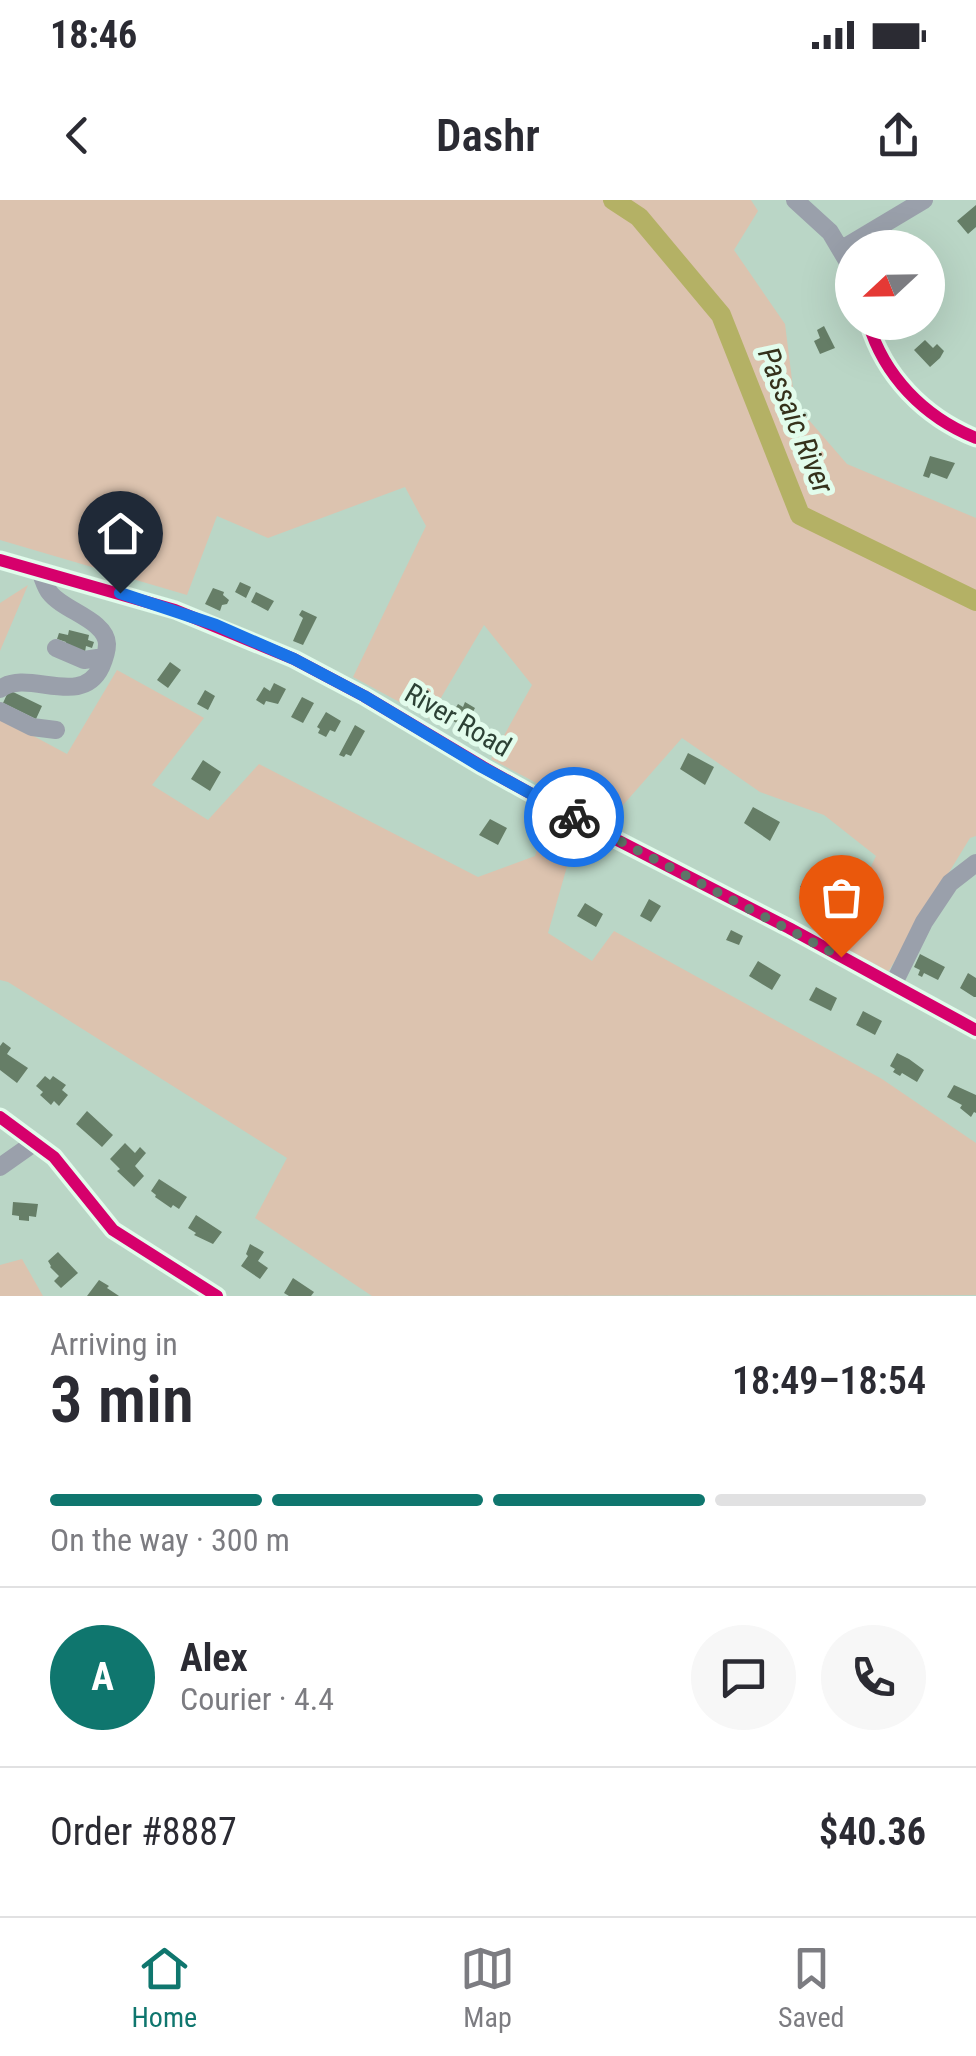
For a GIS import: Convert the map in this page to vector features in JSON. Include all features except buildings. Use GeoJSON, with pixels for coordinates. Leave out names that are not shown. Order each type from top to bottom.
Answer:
{"type":"FeatureCollection","features":[{"type":"Feature","properties":{"kind":"street"},"geometry":{"type":"LineString","coordinates":[[795,200],[818,219],[835,241]]}},
{"type":"Feature","properties":{"kind":"street"},"geometry":{"type":"LineString","coordinates":[[875,230],[924,200]]}},
{"type":"Feature","properties":{"kind":"street"},"geometry":{"type":"LineString","coordinates":[[876,340],[887,365],[910,394],[938,418],[976,438]]}},
{"type":"Feature","properties":{"kind":"street","name":"River Road"},"geometry":{"type":"LineString","coordinates":[[0,560],[175,610],[294,659],[564,812],[976,1030]]}},
{"type":"Feature","properties":{"kind":"street"},"geometry":{"type":"LineString","coordinates":[[0,689],[17,682],[81,686],[98,674],[104,657],[104,633],[58,601],[48,591],[40,571]]}},
{"type":"Feature","properties":{"kind":"street"},"geometry":{"type":"LineString","coordinates":[[56,648],[84,660],[104,657]]}},
{"type":"Feature","properties":{"kind":"street"},"geometry":{"type":"LineString","coordinates":[[0,711],[32,727],[56,730]]}},
{"type":"Feature","properties":{"kind":"street"},"geometry":{"type":"LineString","coordinates":[[893,985],[950,883],[976,863]]}},
{"type":"Feature","properties":{"kind":"street"},"geometry":{"type":"LineString","coordinates":[[0,1117],[62,1166],[104,1222],[217,1296]]}},
{"type":"Feature","properties":{"kind":"street"},"geometry":{"type":"LineString","coordinates":[[0,1166],[34,1143]]}},
{"type":"Feature","properties":{"kind":"shaded area"},"geometry":{"type":"Polygon","coordinates":[[[0,200],[751,200],[758,211],[734,250],[785,324],[795,404],[847,464],[976,518],[976,836],[970,838],[888,972],[834,943],[876,856],[824,815],[760,792],[682,738],[609,821],[491,759],[532,685],[484,625],[429,718],[353,677],[426,526],[405,487],[268,538],[217,516],[187,595],[0,540],[0,200]]]}},
{"type":"Feature","properties":{"kind":"shaded area"},"geometry":{"type":"Polygon","coordinates":[[[28,585],[0,651],[0,603],[28,585]]]}},
{"type":"Feature","properties":{"kind":"shaded area"},"geometry":{"type":"Polygon","coordinates":[[[117,670],[204,718],[152,785],[208,820],[259,764],[478,877],[535,856],[548,818],[576,835],[548,933],[592,961],[614,931],[882,1079],[976,1143],[976,1295],[372,1296],[255,1218],[287,1158],[0,980],[0,718],[67,754],[117,670]]]}},
{"type":"Feature","properties":{"kind":"shaded area"},"geometry":{"type":"Polygon","coordinates":[[[22,1259],[43,1296],[0,1296],[0,1265],[22,1259]]]}},
{"type":"Feature","properties":{"kind":"waterway","name":"Passaic River"},"geometry":{"type":"LineString","coordinates":[[613,200],[639,217],[721,315],[800,515],[976,601]]}},
{"type":"Feature","properties":{"kind":"cycle path"},"geometry":{"type":"LineString","coordinates":[[874,340],[895,377],[923,406],[976,438]]}},
{"type":"Feature","properties":{"kind":"cycle path"},"geometry":{"type":"LineString","coordinates":[[0,560],[175,610],[294,659],[580,821],[976,1030]]}},
{"type":"Feature","properties":{"kind":"cycle path"},"geometry":{"type":"LineString","coordinates":[[0,1117],[54,1157],[113,1230],[217,1296]]}},
{"type":"Feature","properties":{"kind":"way so far"},"geometry":{"type":"LineString","coordinates":[[574,817],[841,957]]}},
{"type":"Feature","properties":{"kind":"route"},"geometry":{"type":"LineString","coordinates":[[120,593],[216,625],[321,672],[574,817]]}}]}
